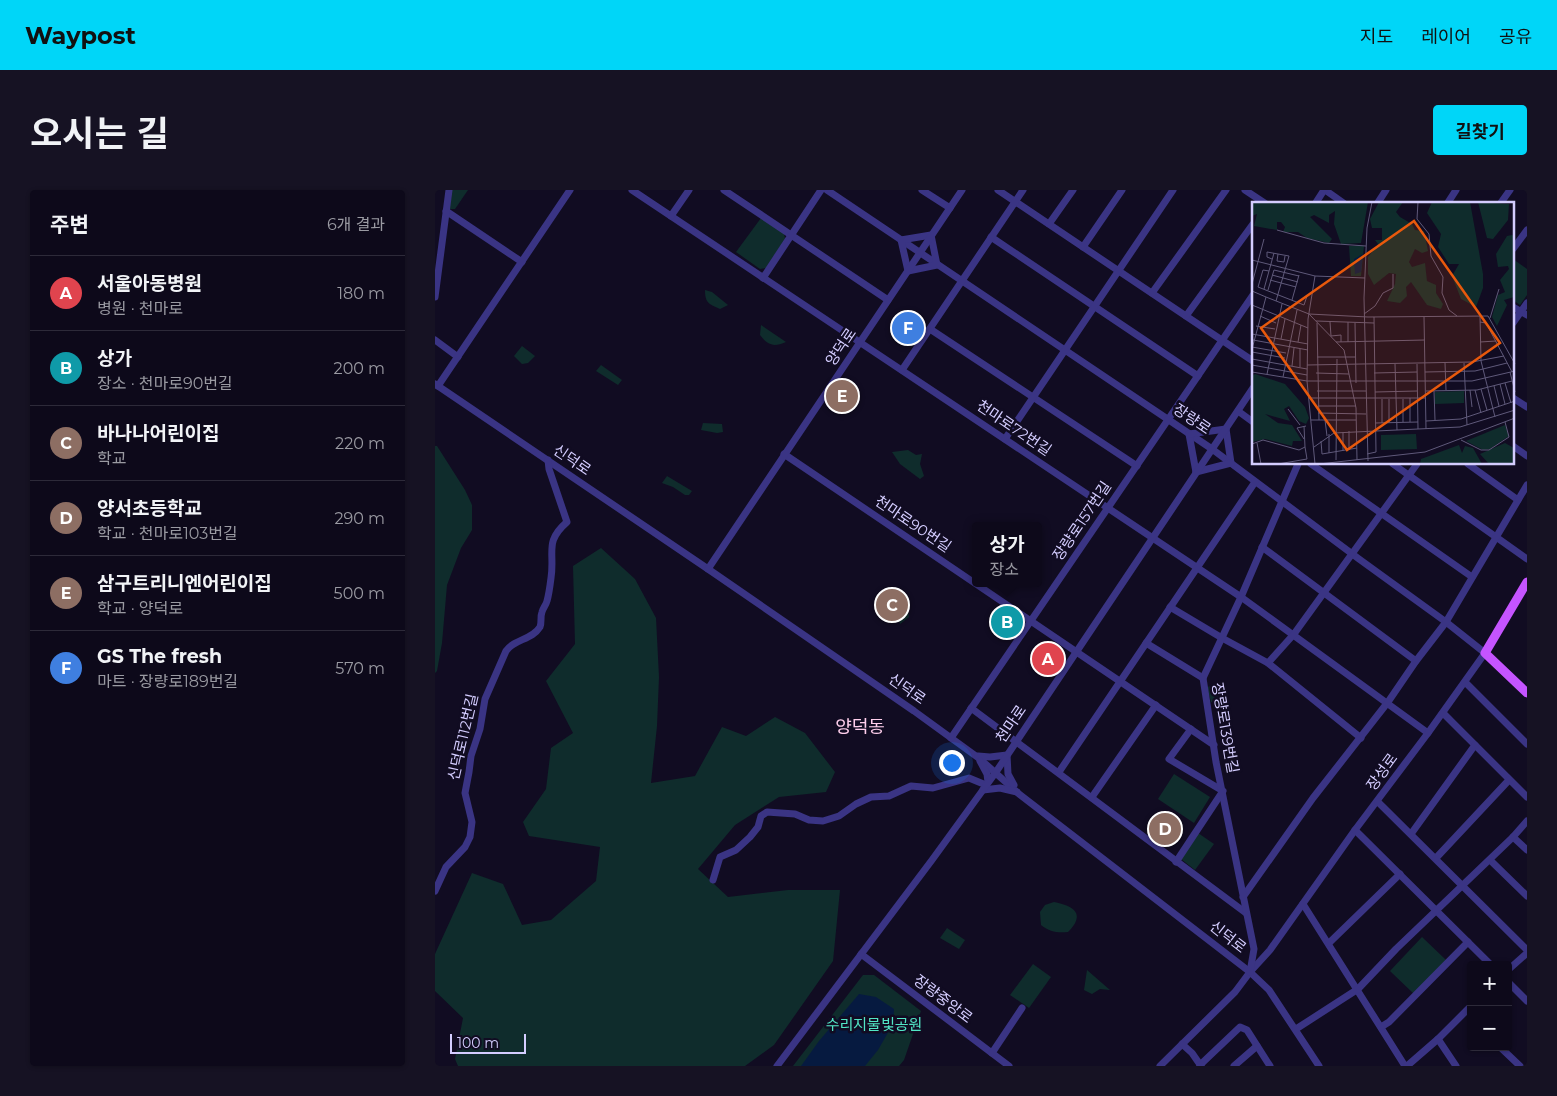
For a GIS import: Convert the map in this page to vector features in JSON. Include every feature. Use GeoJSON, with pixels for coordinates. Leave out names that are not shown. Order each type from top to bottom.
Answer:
{"type":"FeatureCollection","features":[{"type":"Feature","properties":{"kind":"main road","name":"장성로"},"geometry":{"type":"LineString","coordinates":[[1485,653],[1527,582]]}},
{"type":"Feature","properties":{"kind":"main road","name":"장량로"},"geometry":{"type":"LineString","coordinates":[[1485,653],[1527,692]]}},
{"type":"Feature","properties":{"kind":"street"},"geometry":{"type":"LineString","coordinates":[[435,297],[449,190]]}},
{"type":"Feature","properties":{"kind":"street"},"geometry":{"type":"LineString","coordinates":[[437,385],[459,357],[570,190]]}},
{"type":"Feature","properties":{"kind":"street","name":"천마로72번길"},"geometry":{"type":"LineString","coordinates":[[632,190],[1241,596],[1428,733]]}},
{"type":"Feature","properties":{"kind":"street"},"geometry":{"type":"LineString","coordinates":[[671,216],[689,190]]}},
{"type":"Feature","properties":{"kind":"street"},"geometry":{"type":"LineString","coordinates":[[724,190],[888,300]]}},
{"type":"Feature","properties":{"kind":"street"},"geometry":{"type":"LineString","coordinates":[[763,278],[821,190]]}},
{"type":"Feature","properties":{"kind":"street","name":"장량로"},"geometry":{"type":"LineString","coordinates":[[827,190],[1212,449],[1485,653]]}},
{"type":"Feature","properties":{"kind":"street"},"geometry":{"type":"LineString","coordinates":[[922,190],[950,208]]}},
{"type":"Feature","properties":{"kind":"street","name":"양덕로"},"geometry":{"type":"LineString","coordinates":[[708,569],[962,190]]}},
{"type":"Feature","properties":{"kind":"street"},"geometry":{"type":"LineString","coordinates":[[998,190],[1252,360]]}},
{"type":"Feature","properties":{"kind":"street"},"geometry":{"type":"LineString","coordinates":[[902,370],[1023,190]]}},
{"type":"Feature","properties":{"kind":"street"},"geometry":{"type":"LineString","coordinates":[[1049,224],[1073,190]]}},
{"type":"Feature","properties":{"kind":"street"},"geometry":{"type":"LineString","coordinates":[[1083,247],[1122,190]]}},
{"type":"Feature","properties":{"kind":"street"},"geometry":{"type":"LineString","coordinates":[[1005,439],[1173,190]]}},
{"type":"Feature","properties":{"kind":"street"},"geometry":{"type":"LineString","coordinates":[[1152,293],[1226,190]]}},
{"type":"Feature","properties":{"kind":"street"},"geometry":{"type":"LineString","coordinates":[[1245,190],[1263,202]]}},
{"type":"Feature","properties":{"kind":"street"},"geometry":{"type":"LineString","coordinates":[[1316,202],[1325,190],[1342,202]]}},
{"type":"Feature","properties":{"kind":"street"},"geometry":{"type":"LineString","coordinates":[[1378,202],[1386,190]]}},
{"type":"Feature","properties":{"kind":"street"},"geometry":{"type":"LineString","coordinates":[[1448,202],[1456,190]]}},
{"type":"Feature","properties":{"kind":"street"},"geometry":{"type":"LineString","coordinates":[[1501,202],[1510,190]]}},
{"type":"Feature","properties":{"kind":"street"},"geometry":{"type":"LineString","coordinates":[[446,211],[522,262]]}},
{"type":"Feature","properties":{"kind":"street"},"geometry":{"type":"LineString","coordinates":[[1186,316],[1252,225]]}},
{"type":"Feature","properties":{"kind":"street"},"geometry":{"type":"LineString","coordinates":[[1515,246],[1527,230]]}},
{"type":"Feature","properties":{"kind":"street"},"geometry":{"type":"LineString","coordinates":[[931,235],[937,265],[907,271],[901,240],[931,235]]}},
{"type":"Feature","properties":{"kind":"street"},"geometry":{"type":"LineString","coordinates":[[991,237],[1198,376]]}},
{"type":"Feature","properties":{"kind":"street","name":"장량로157번길"},"geometry":{"type":"LineString","coordinates":[[951,738],[1252,295]]}},
{"type":"Feature","properties":{"kind":"street"},"geometry":{"type":"LineString","coordinates":[[1524,313],[1527,303]]}},
{"type":"Feature","properties":{"kind":"street"},"geometry":{"type":"LineString","coordinates":[[930,329],[1137,466]]}},
{"type":"Feature","properties":{"kind":"street"},"geometry":{"type":"LineString","coordinates":[[435,340],[459,357]]}},
{"type":"Feature","properties":{"kind":"street","name":"신덕로"},"geometry":{"type":"LineString","coordinates":[[437,385],[708,569],[977,756],[1017,792],[1250,972],[1269,990],[1319,1066]]}},
{"type":"Feature","properties":{"kind":"street","name":"천마로"},"geometry":{"type":"LineString","coordinates":[[777,1066],[986,785],[1252,390]]}},
{"type":"Feature","properties":{"kind":"street"},"geometry":{"type":"LineString","coordinates":[[1515,399],[1527,407]]}},
{"type":"Feature","properties":{"kind":"street"},"geometry":{"type":"LineString","coordinates":[[1238,411],[1252,421]]}},
{"type":"Feature","properties":{"kind":"street"},"geometry":{"type":"LineString","coordinates":[[1225,429],[1231,463],[1197,472],[1189,434],[1225,429]]}},
{"type":"Feature","properties":{"kind":"street"},"geometry":{"type":"LineString","coordinates":[[1515,447],[1527,456]]}},
{"type":"Feature","properties":{"kind":"street","name":"천마로90번길"},"geometry":{"type":"LineString","coordinates":[[784,454],[972,581]]}},
{"type":"Feature","properties":{"kind":"street","name":"신덕로112번길"},"geometry":{"type":"LineString","coordinates":[[435,891],[445,867],[465,847],[471,837],[472,822],[465,798],[465,789],[485,699],[506,651],[510,646],[538,629],[541,623],[542,610],[547,601],[552,571],[552,543],[557,532],[567,522],[549,469],[548,460]]}},
{"type":"Feature","properties":{"kind":"street","name":"장량로139번길"},"geometry":{"type":"LineString","coordinates":[[1250,972],[1255,950],[1246,913],[1203,678],[1298,465]]}},
{"type":"Feature","properties":{"kind":"street"},"geometry":{"type":"LineString","coordinates":[[1312,465],[1472,577]]}},
{"type":"Feature","properties":{"kind":"street"},"geometry":{"type":"LineString","coordinates":[[1394,465],[1527,559]]}},
{"type":"Feature","properties":{"kind":"street"},"geometry":{"type":"LineString","coordinates":[[1268,663],[1294,634],[1324,594],[1416,465]]}},
{"type":"Feature","properties":{"kind":"street"},"geometry":{"type":"LineString","coordinates":[[1468,465],[1518,500]]}},
{"type":"Feature","properties":{"kind":"street"},"geometry":{"type":"LineString","coordinates":[[1059,772],[1255,482]]}},
{"type":"Feature","properties":{"kind":"street"},"geometry":{"type":"LineString","coordinates":[[1243,897],[1313,798],[1361,738],[1446,622],[1527,485]]}},
{"type":"Feature","properties":{"kind":"street"},"geometry":{"type":"LineString","coordinates":[[1262,547],[1416,661]]}},
{"type":"Feature","properties":{"kind":"street","name":"천마로90번길"},"geometry":{"type":"LineString","coordinates":[[981,587],[1214,745]]}},
{"type":"Feature","properties":{"kind":"street"},"geometry":{"type":"LineString","coordinates":[[1170,607],[1268,663],[1361,738]]}},
{"type":"Feature","properties":{"kind":"street"},"geometry":{"type":"LineString","coordinates":[[1145,643],[1203,678]]}},
{"type":"Feature","properties":{"kind":"street","name":"장성로"},"geometry":{"type":"LineString","coordinates":[[1160,1066],[1235,992],[1270,950],[1355,830],[1378,802],[1485,653]]}},
{"type":"Feature","properties":{"kind":"street"},"geometry":{"type":"LineString","coordinates":[[1465,682],[1527,744]]}},
{"type":"Feature","properties":{"kind":"street"},"geometry":{"type":"LineString","coordinates":[[1092,798],[1156,705]]}},
{"type":"Feature","properties":{"kind":"street"},"geometry":{"type":"LineString","coordinates":[[971,708],[1246,913]]}},
{"type":"Feature","properties":{"kind":"street"},"geometry":{"type":"LineString","coordinates":[[1443,713],[1527,797]]}},
{"type":"Feature","properties":{"kind":"street"},"geometry":{"type":"LineString","coordinates":[[1176,862],[1223,791],[1169,759],[1191,729]]}},
{"type":"Feature","properties":{"kind":"street"},"geometry":{"type":"LineString","coordinates":[[1411,834],[1475,745]]}},
{"type":"Feature","properties":{"kind":"street"},"geometry":{"type":"LineString","coordinates":[[977,756],[1007,755],[1008,774],[1017,792]]}},
{"type":"Feature","properties":{"kind":"street"},"geometry":{"type":"LineString","coordinates":[[977,756],[987,774],[986,785]]}},
{"type":"Feature","properties":{"kind":"street"},"geometry":{"type":"LineString","coordinates":[[713,880],[720,857],[734,851],[749,837],[758,827],[761,816],[767,812],[795,814],[809,820],[823,821],[839,816],[856,804],[871,797],[889,796],[911,786],[933,788],[969,778],[986,785],[1017,792]]}},
{"type":"Feature","properties":{"kind":"street"},"geometry":{"type":"LineString","coordinates":[[1436,858],[1509,780]]}},
{"type":"Feature","properties":{"kind":"street"},"geometry":{"type":"LineString","coordinates":[[1378,802],[1436,858],[1527,952],[1512,966]]}},
{"type":"Feature","properties":{"kind":"street"},"geometry":{"type":"LineString","coordinates":[[1296,1030],[1358,989],[1396,949],[1490,860],[1527,821]]}},
{"type":"Feature","properties":{"kind":"street"},"geometry":{"type":"LineString","coordinates":[[1355,830],[1487,961]]}},
{"type":"Feature","properties":{"kind":"street"},"geometry":{"type":"LineString","coordinates":[[1513,836],[1527,850]]}},
{"type":"Feature","properties":{"kind":"street"},"geometry":{"type":"LineString","coordinates":[[1490,860],[1527,896]]}},
{"type":"Feature","properties":{"kind":"street"},"geometry":{"type":"LineString","coordinates":[[1329,944],[1400,874]]}},
{"type":"Feature","properties":{"kind":"street"},"geometry":{"type":"LineString","coordinates":[[1303,904],[1406,1066],[1438,1039],[1467,1009]]}},
{"type":"Feature","properties":{"kind":"street"},"geometry":{"type":"LineString","coordinates":[[1381,1027],[1408,1003],[1468,942]]}},
{"type":"Feature","properties":{"kind":"street","name":"장량중앙로"},"geometry":{"type":"LineString","coordinates":[[861,954],[1009,1066]]}},
{"type":"Feature","properties":{"kind":"street"},"geometry":{"type":"LineString","coordinates":[[1512,986],[1527,1000]]}},
{"type":"Feature","properties":{"kind":"street"},"geometry":{"type":"LineString","coordinates":[[992,1053],[1022,1008]]}},
{"type":"Feature","properties":{"kind":"street"},"geometry":{"type":"LineString","coordinates":[[1182,1044],[1192,1053],[1200,1065],[1236,1029],[1243,1027],[1247,1030],[1269,1066]]}},
{"type":"Feature","properties":{"kind":"street"},"geometry":{"type":"LineString","coordinates":[[1438,1039],[1456,1066]]}},
{"type":"Feature","properties":{"kind":"street"},"geometry":{"type":"LineString","coordinates":[[1234,1066],[1257,1046]]}},
{"type":"Feature","properties":{"kind":"street"},"geometry":{"type":"LineString","coordinates":[[1505,1051],[1520,1066]]}},
{"type":"Feature","properties":{"kind":"green space"},"geometry":{"type":"Polygon","coordinates":[[[451,190],[468,190],[455,209],[449,209],[451,190]]]}},
{"type":"Feature","properties":{"kind":"green space"},"geometry":{"type":"Polygon","coordinates":[[[761,218],[784,233],[785,239],[766,268],[760,269],[736,252],[761,218]]]}},
{"type":"Feature","properties":{"kind":"green space"},"geometry":{"type":"Polygon","coordinates":[[[1515,260],[1527,269],[1527,295],[1520,305],[1515,301],[1515,260]]]}},
{"type":"Feature","properties":{"kind":"green space"},"geometry":{"type":"Polygon","coordinates":[[[705,290],[712,292],[728,305],[720,309],[710,304],[706,298],[705,290]]]}},
{"type":"Feature","properties":{"kind":"green space"},"geometry":{"type":"Polygon","coordinates":[[[761,325],[786,342],[775,345],[766,341],[760,335],[761,325]]]}},
{"type":"Feature","properties":{"kind":"green space"},"geometry":{"type":"Polygon","coordinates":[[[522,346],[535,356],[528,363],[522,364],[514,356],[522,346]]]}},
{"type":"Feature","properties":{"kind":"green space"},"geometry":{"type":"Polygon","coordinates":[[[601,365],[622,380],[618,385],[596,371],[601,365]]]}},
{"type":"Feature","properties":{"kind":"green space"},"geometry":{"type":"Polygon","coordinates":[[[703,423],[722,424],[723,432],[717,433],[701,430],[703,423]]]}},
{"type":"Feature","properties":{"kind":"green space"},"geometry":{"type":"Polygon","coordinates":[[[435,446],[437,446],[465,490],[472,505],[472,530],[461,548],[447,585],[442,643],[435,673],[435,446]]]}},
{"type":"Feature","properties":{"kind":"green space"},"geometry":{"type":"Polygon","coordinates":[[[908,450],[916,455],[922,454],[920,464],[924,476],[920,479],[900,464],[892,452],[908,450]]]}},
{"type":"Feature","properties":{"kind":"green space"},"geometry":{"type":"Polygon","coordinates":[[[667,476],[692,491],[689,495],[685,495],[673,487],[662,483],[667,476]]]}},
{"type":"Feature","properties":{"kind":"green space"},"geometry":{"type":"Polygon","coordinates":[[[601,548],[635,579],[656,618],[659,677],[657,726],[651,783],[695,776],[722,727],[746,736],[775,717],[805,733],[835,772],[826,792],[779,797],[735,825],[698,869],[728,897],[788,890],[840,890],[833,961],[774,1045],[745,1066],[458,1066],[455,1059],[463,1018],[435,991],[435,954],[472,873],[503,884],[522,925],[551,920],[596,881],[600,847],[529,836],[523,822],[546,789],[551,748],[573,733],[546,681],[575,644],[573,566],[601,548]]]}},
{"type":"Feature","properties":{"kind":"green space"},"geometry":{"type":"Polygon","coordinates":[[[906,600],[909,617],[900,624],[899,611],[906,600]]]}},
{"type":"Feature","properties":{"kind":"green space"},"geometry":{"type":"Polygon","coordinates":[[[1211,686],[1226,694],[1219,706],[1211,702],[1207,687],[1211,686]]]}},
{"type":"Feature","properties":{"kind":"green space"},"geometry":{"type":"Polygon","coordinates":[[[1174,774],[1210,797],[1194,823],[1158,799],[1174,774]]]}},
{"type":"Feature","properties":{"kind":"green space"},"geometry":{"type":"Polygon","coordinates":[[[1198,833],[1214,844],[1195,870],[1181,859],[1198,833]]]}},
{"type":"Feature","properties":{"kind":"green space"},"geometry":{"type":"Polygon","coordinates":[[[1054,902],[1072,909],[1077,916],[1068,932],[1054,932],[1041,925],[1040,912],[1045,905],[1054,902]]]}},
{"type":"Feature","properties":{"kind":"green space"},"geometry":{"type":"Polygon","coordinates":[[[947,928],[965,940],[959,949],[940,938],[947,928]]]}},
{"type":"Feature","properties":{"kind":"green space"},"geometry":{"type":"Polygon","coordinates":[[[1422,937],[1446,960],[1414,994],[1390,971],[1422,937]]]}},
{"type":"Feature","properties":{"kind":"green space"},"geometry":{"type":"Polygon","coordinates":[[[1033,964],[1051,977],[1029,1008],[1010,995],[1033,964]]]}},
{"type":"Feature","properties":{"kind":"green space"},"geometry":{"type":"Polygon","coordinates":[[[1087,970],[1110,990],[1100,989],[1092,994],[1084,990],[1087,970]]]}},
{"type":"Feature","properties":{"kind":"green space","name":"수리지물빛공원"},"geometry":{"type":"Polygon","coordinates":[[[863,975],[874,975],[921,1011],[904,1060],[899,1066],[793,1066],[863,975]]]}},
{"type":"Feature","properties":{"kind":"water"},"geometry":{"type":"Polygon","coordinates":[[[859,994],[876,997],[894,1009],[893,1024],[878,1050],[865,1066],[801,1066],[819,1041],[859,994]]]}},
{"type":"Feature","properties":{"kind":"place","name":"GS The fresh"},"geometry":{"type":"Point","coordinates":[908,328]}},
{"type":"Feature","properties":{"kind":"place","name":"삼구트리니엔어린이집"},"geometry":{"type":"Point","coordinates":[842,396]}},
{"type":"Feature","properties":{"kind":"place","name":"바나나어린이집"},"geometry":{"type":"Point","coordinates":[892,605]}},
{"type":"Feature","properties":{"kind":"place","name":"상가"},"geometry":{"type":"Point","coordinates":[1007,622]}},
{"type":"Feature","properties":{"kind":"place","name":"서울아동병원"},"geometry":{"type":"Point","coordinates":[1048,659]}},
{"type":"Feature","properties":{"kind":"place","name":"양서초등학교"},"geometry":{"type":"Point","coordinates":[1165,829]}},
{"type":"Feature","properties":{"kind":"district","name":"양덕동"},"geometry":{"type":"Point","coordinates":[860,727]}}]}
